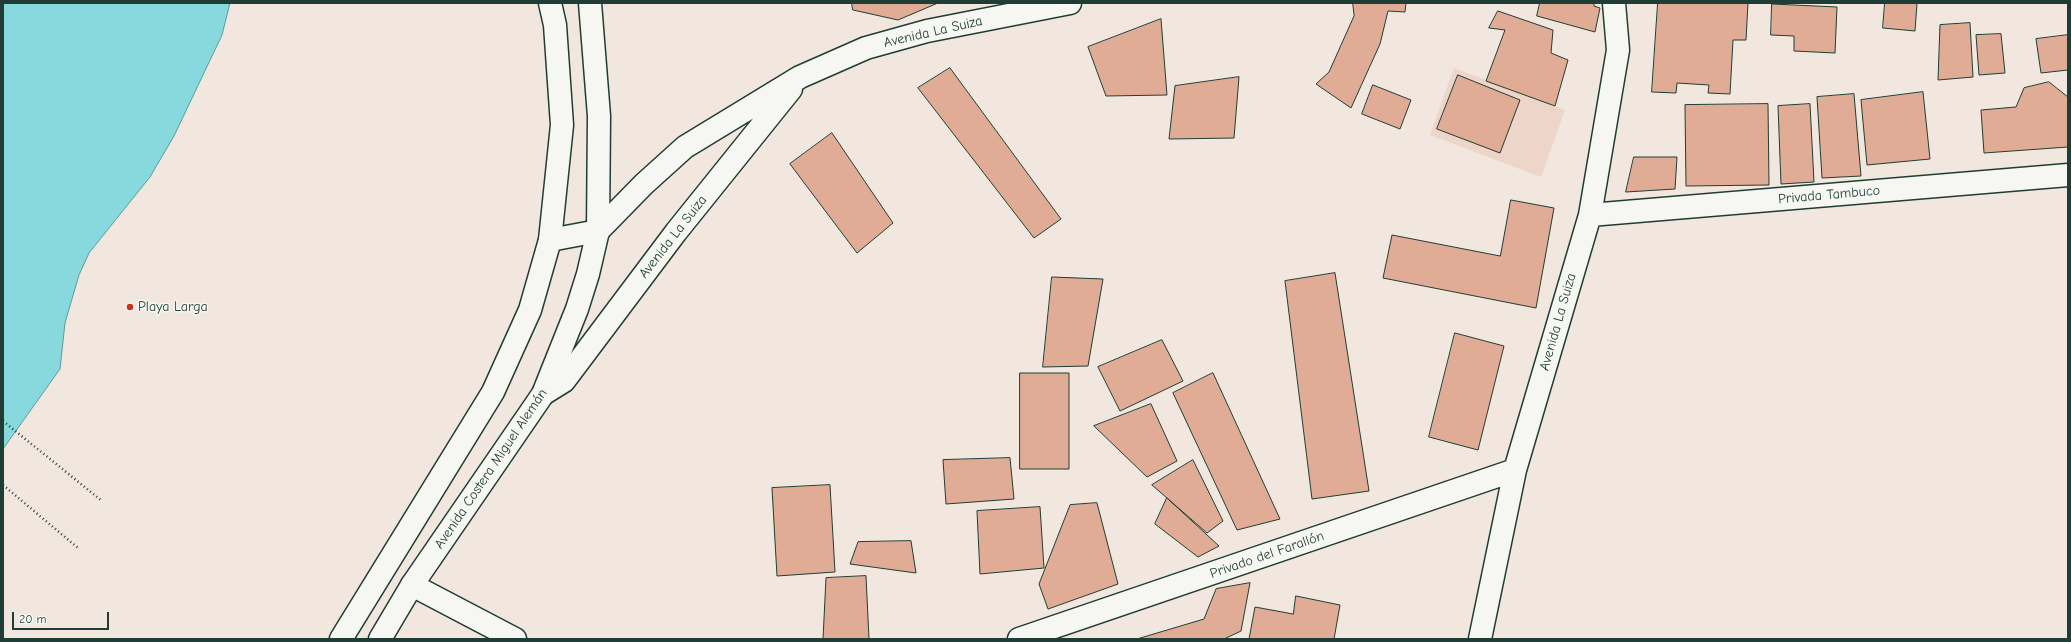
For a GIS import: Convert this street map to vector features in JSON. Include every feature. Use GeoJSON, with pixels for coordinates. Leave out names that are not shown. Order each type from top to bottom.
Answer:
{"type":"FeatureCollection","features":[{"type":"Feature","properties":{"kind":"street"},"geometry":{"type":"LineString","coordinates":[[340,639],[493,392],[530,310],[550,240],[562,125],[555,25],[550,3]]}},
{"type":"Feature","properties":{"kind":"street","name":"Avenida Costera Miguel Alemán"},"geometry":{"type":"LineString","coordinates":[[380,639],[412,585],[543,394],[577,309],[588,274],[598,231],[598,116],[590,3]]}},
{"type":"Feature","properties":{"kind":"street","name":"Avenida La Suiza"},"geometry":{"type":"LineString","coordinates":[[598,231],[644,184],[684,148],[800,77],[866,48],[928,31],[1070,3]]}},
{"type":"Feature","properties":{"kind":"street","name":"Avenida La Suiza"},"geometry":{"type":"LineString","coordinates":[[1480,639],[1515,470],[1590,215],[1618,50],[1614,3]]}},
{"type":"Feature","properties":{"kind":"street","name":"Avenida La Suiza"},"geometry":{"type":"LineString","coordinates":[[543,394],[564,381],[676,232],[800,77]]}},
{"type":"Feature","properties":{"kind":"street","name":"Privada Tambuco"},"geometry":{"type":"LineString","coordinates":[[1590,215],[2068,175]]}},
{"type":"Feature","properties":{"kind":"street"},"geometry":{"type":"LineString","coordinates":[[550,240],[598,231]]}},
{"type":"Feature","properties":{"kind":"street","name":"Privado del Farallón"},"geometry":{"type":"LineString","coordinates":[[1019,639],[1515,470]]}},
{"type":"Feature","properties":{"kind":"street"},"geometry":{"type":"LineString","coordinates":[[412,585],[515,639]]}},
{"type":"Feature","properties":{"kind":"path"},"geometry":{"type":"LineString","coordinates":[[3,421],[102,501]]}},
{"type":"Feature","properties":{"kind":"path"},"geometry":{"type":"LineString","coordinates":[[3,485],[78,548]]}},
{"type":"Feature","properties":{"kind":"shaded area"},"geometry":{"type":"Polygon","coordinates":[[[1454,68],[1565,110],[1541,177],[1430,135],[1454,68]]]}},
{"type":"Feature","properties":{"kind":"water"},"geometry":{"type":"Polygon","coordinates":[[[3,3],[230,3],[222,35],[174,136],[150,177],[89,253],[79,275],[65,323],[60,369],[3,449],[3,3]]]}},
{"type":"Feature","properties":{"kind":"building"},"geometry":{"type":"Polygon","coordinates":[[[852,3],[938,3],[898,20],[853,10],[852,3]]]}},
{"type":"Feature","properties":{"kind":"building"},"geometry":{"type":"Polygon","coordinates":[[[1353,3],[1406,3],[1405,12],[1388,11],[1380,44],[1351,108],[1316,84],[1329,72],[1354,16],[1353,3]]]}},
{"type":"Feature","properties":{"kind":"building"},"geometry":{"type":"Polygon","coordinates":[[[1540,3],[1594,3],[1594,6],[1600,8],[1595,32],[1537,16],[1540,3]]]}},
{"type":"Feature","properties":{"kind":"building"},"geometry":{"type":"Polygon","coordinates":[[[1658,3],[1748,3],[1746,40],[1733,40],[1730,94],[1708,93],[1709,85],[1677,83],[1676,93],[1652,92],[1658,3]]]}},
{"type":"Feature","properties":{"kind":"building"},"geometry":{"type":"Polygon","coordinates":[[[1885,3],[1917,3],[1915,31],[1883,28],[1885,3]]]}},
{"type":"Feature","properties":{"kind":"building"},"geometry":{"type":"Polygon","coordinates":[[[1772,4],[1837,7],[1835,53],[1794,51],[1794,36],[1771,35],[1772,4]]]}},
{"type":"Feature","properties":{"kind":"building"},"geometry":{"type":"Polygon","coordinates":[[[1498,11],[1553,30],[1551,53],[1568,60],[1555,106],[1486,81],[1505,30],[1489,28],[1498,11]]]}},
{"type":"Feature","properties":{"kind":"building"},"geometry":{"type":"Polygon","coordinates":[[[1161,19],[1167,95],[1106,96],[1088,47],[1161,19]]]}},
{"type":"Feature","properties":{"kind":"building"},"geometry":{"type":"Polygon","coordinates":[[[1970,23],[1973,77],[1938,80],[1940,25],[1970,23]]]}},
{"type":"Feature","properties":{"kind":"building"},"geometry":{"type":"Polygon","coordinates":[[[2001,34],[2005,73],[1979,75],[1976,35],[2001,34]]]}},
{"type":"Feature","properties":{"kind":"building"},"geometry":{"type":"Polygon","coordinates":[[[2068,35],[2068,70],[2041,73],[2036,39],[2068,35]]]}},
{"type":"Feature","properties":{"kind":"building"},"geometry":{"type":"Polygon","coordinates":[[[950,68],[1061,219],[1034,238],[918,88],[950,68]]]}},
{"type":"Feature","properties":{"kind":"building"},"geometry":{"type":"Polygon","coordinates":[[[1458,75],[1520,100],[1500,153],[1437,129],[1458,75]]]}},
{"type":"Feature","properties":{"kind":"building"},"geometry":{"type":"Polygon","coordinates":[[[1239,77],[1234,138],[1169,139],[1175,86],[1239,77]]]}},
{"type":"Feature","properties":{"kind":"building"},"geometry":{"type":"Polygon","coordinates":[[[2049,82],[2068,97],[2068,147],[1984,153],[1981,110],[2016,107],[2024,88],[2049,82]]]}},
{"type":"Feature","properties":{"kind":"building"},"geometry":{"type":"Polygon","coordinates":[[[1373,85],[1411,100],[1400,129],[1362,114],[1373,85]]]}},
{"type":"Feature","properties":{"kind":"building"},"geometry":{"type":"Polygon","coordinates":[[[1923,92],[1930,159],[1867,165],[1861,100],[1923,92]]]}},
{"type":"Feature","properties":{"kind":"building"},"geometry":{"type":"Polygon","coordinates":[[[1854,94],[1861,176],[1822,178],[1817,97],[1854,94]]]}},
{"type":"Feature","properties":{"kind":"building"},"geometry":{"type":"Polygon","coordinates":[[[1768,104],[1769,185],[1686,186],[1685,105],[1768,104]]]}},
{"type":"Feature","properties":{"kind":"building"},"geometry":{"type":"Polygon","coordinates":[[[1810,104],[1814,182],[1781,184],[1778,106],[1810,104]]]}},
{"type":"Feature","properties":{"kind":"building"},"geometry":{"type":"Polygon","coordinates":[[[832,133],[893,223],[857,253],[790,164],[832,133]]]}},
{"type":"Feature","properties":{"kind":"building"},"geometry":{"type":"Polygon","coordinates":[[[1634,157],[1677,157],[1675,189],[1626,192],[1634,157]]]}},
{"type":"Feature","properties":{"kind":"building"},"geometry":{"type":"Polygon","coordinates":[[[1511,200],[1554,208],[1536,308],[1383,278],[1392,235],[1500,256],[1511,200]]]}},
{"type":"Feature","properties":{"kind":"building"},"geometry":{"type":"Polygon","coordinates":[[[1335,273],[1369,491],[1312,499],[1285,281],[1335,273]]]}},
{"type":"Feature","properties":{"kind":"building"},"geometry":{"type":"Polygon","coordinates":[[[1052,277],[1103,279],[1088,366],[1043,367],[1052,277]]]}},
{"type":"Feature","properties":{"kind":"building"},"geometry":{"type":"Polygon","coordinates":[[[1455,333],[1504,346],[1478,450],[1429,437],[1455,333]]]}},
{"type":"Feature","properties":{"kind":"building"},"geometry":{"type":"Polygon","coordinates":[[[1162,340],[1183,381],[1120,411],[1098,367],[1162,340]]]}},
{"type":"Feature","properties":{"kind":"building"},"geometry":{"type":"Polygon","coordinates":[[[1020,373],[1069,373],[1069,469],[1020,469],[1020,373]]]}},
{"type":"Feature","properties":{"kind":"building"},"geometry":{"type":"Polygon","coordinates":[[[1213,373],[1280,519],[1237,530],[1173,393],[1213,373]]]}},
{"type":"Feature","properties":{"kind":"building"},"geometry":{"type":"Polygon","coordinates":[[[1151,404],[1177,461],[1147,477],[1094,426],[1151,404]]]}},
{"type":"Feature","properties":{"kind":"building"},"geometry":{"type":"Polygon","coordinates":[[[1010,458],[1014,499],[946,504],[943,460],[1010,458]]]}},
{"type":"Feature","properties":{"kind":"building"},"geometry":{"type":"Polygon","coordinates":[[[1193,460],[1223,521],[1207,533],[1152,485],[1193,460]]]}},
{"type":"Feature","properties":{"kind":"building"},"geometry":{"type":"Polygon","coordinates":[[[830,485],[835,572],[777,576],[772,488],[830,485]]]}},
{"type":"Feature","properties":{"kind":"building"},"geometry":{"type":"Polygon","coordinates":[[[1167,498],[1219,546],[1198,557],[1155,524],[1167,498]]]}},
{"type":"Feature","properties":{"kind":"building"},"geometry":{"type":"Polygon","coordinates":[[[1097,503],[1118,584],[1048,609],[1039,584],[1070,505],[1097,503]]]}},
{"type":"Feature","properties":{"kind":"building"},"geometry":{"type":"Polygon","coordinates":[[[1040,507],[1044,568],[980,574],[977,511],[1040,507]]]}},
{"type":"Feature","properties":{"kind":"building"},"geometry":{"type":"Polygon","coordinates":[[[911,541],[916,573],[850,564],[858,542],[911,541]]]}},
{"type":"Feature","properties":{"kind":"building"},"geometry":{"type":"Polygon","coordinates":[[[866,576],[869,639],[823,639],[826,578],[866,576]]]}},
{"type":"Feature","properties":{"kind":"building"},"geometry":{"type":"Polygon","coordinates":[[[1250,583],[1241,631],[1224,639],[1137,639],[1204,619],[1216,589],[1250,583]]]}},
{"type":"Feature","properties":{"kind":"building"},"geometry":{"type":"Polygon","coordinates":[[[1296,596],[1340,605],[1334,639],[1249,639],[1255,607],[1293,614],[1296,596]]]}},
{"type":"Feature","properties":{"kind":"place","name":"Playa Larga"},"geometry":{"type":"Point","coordinates":[130,307]}}]}
